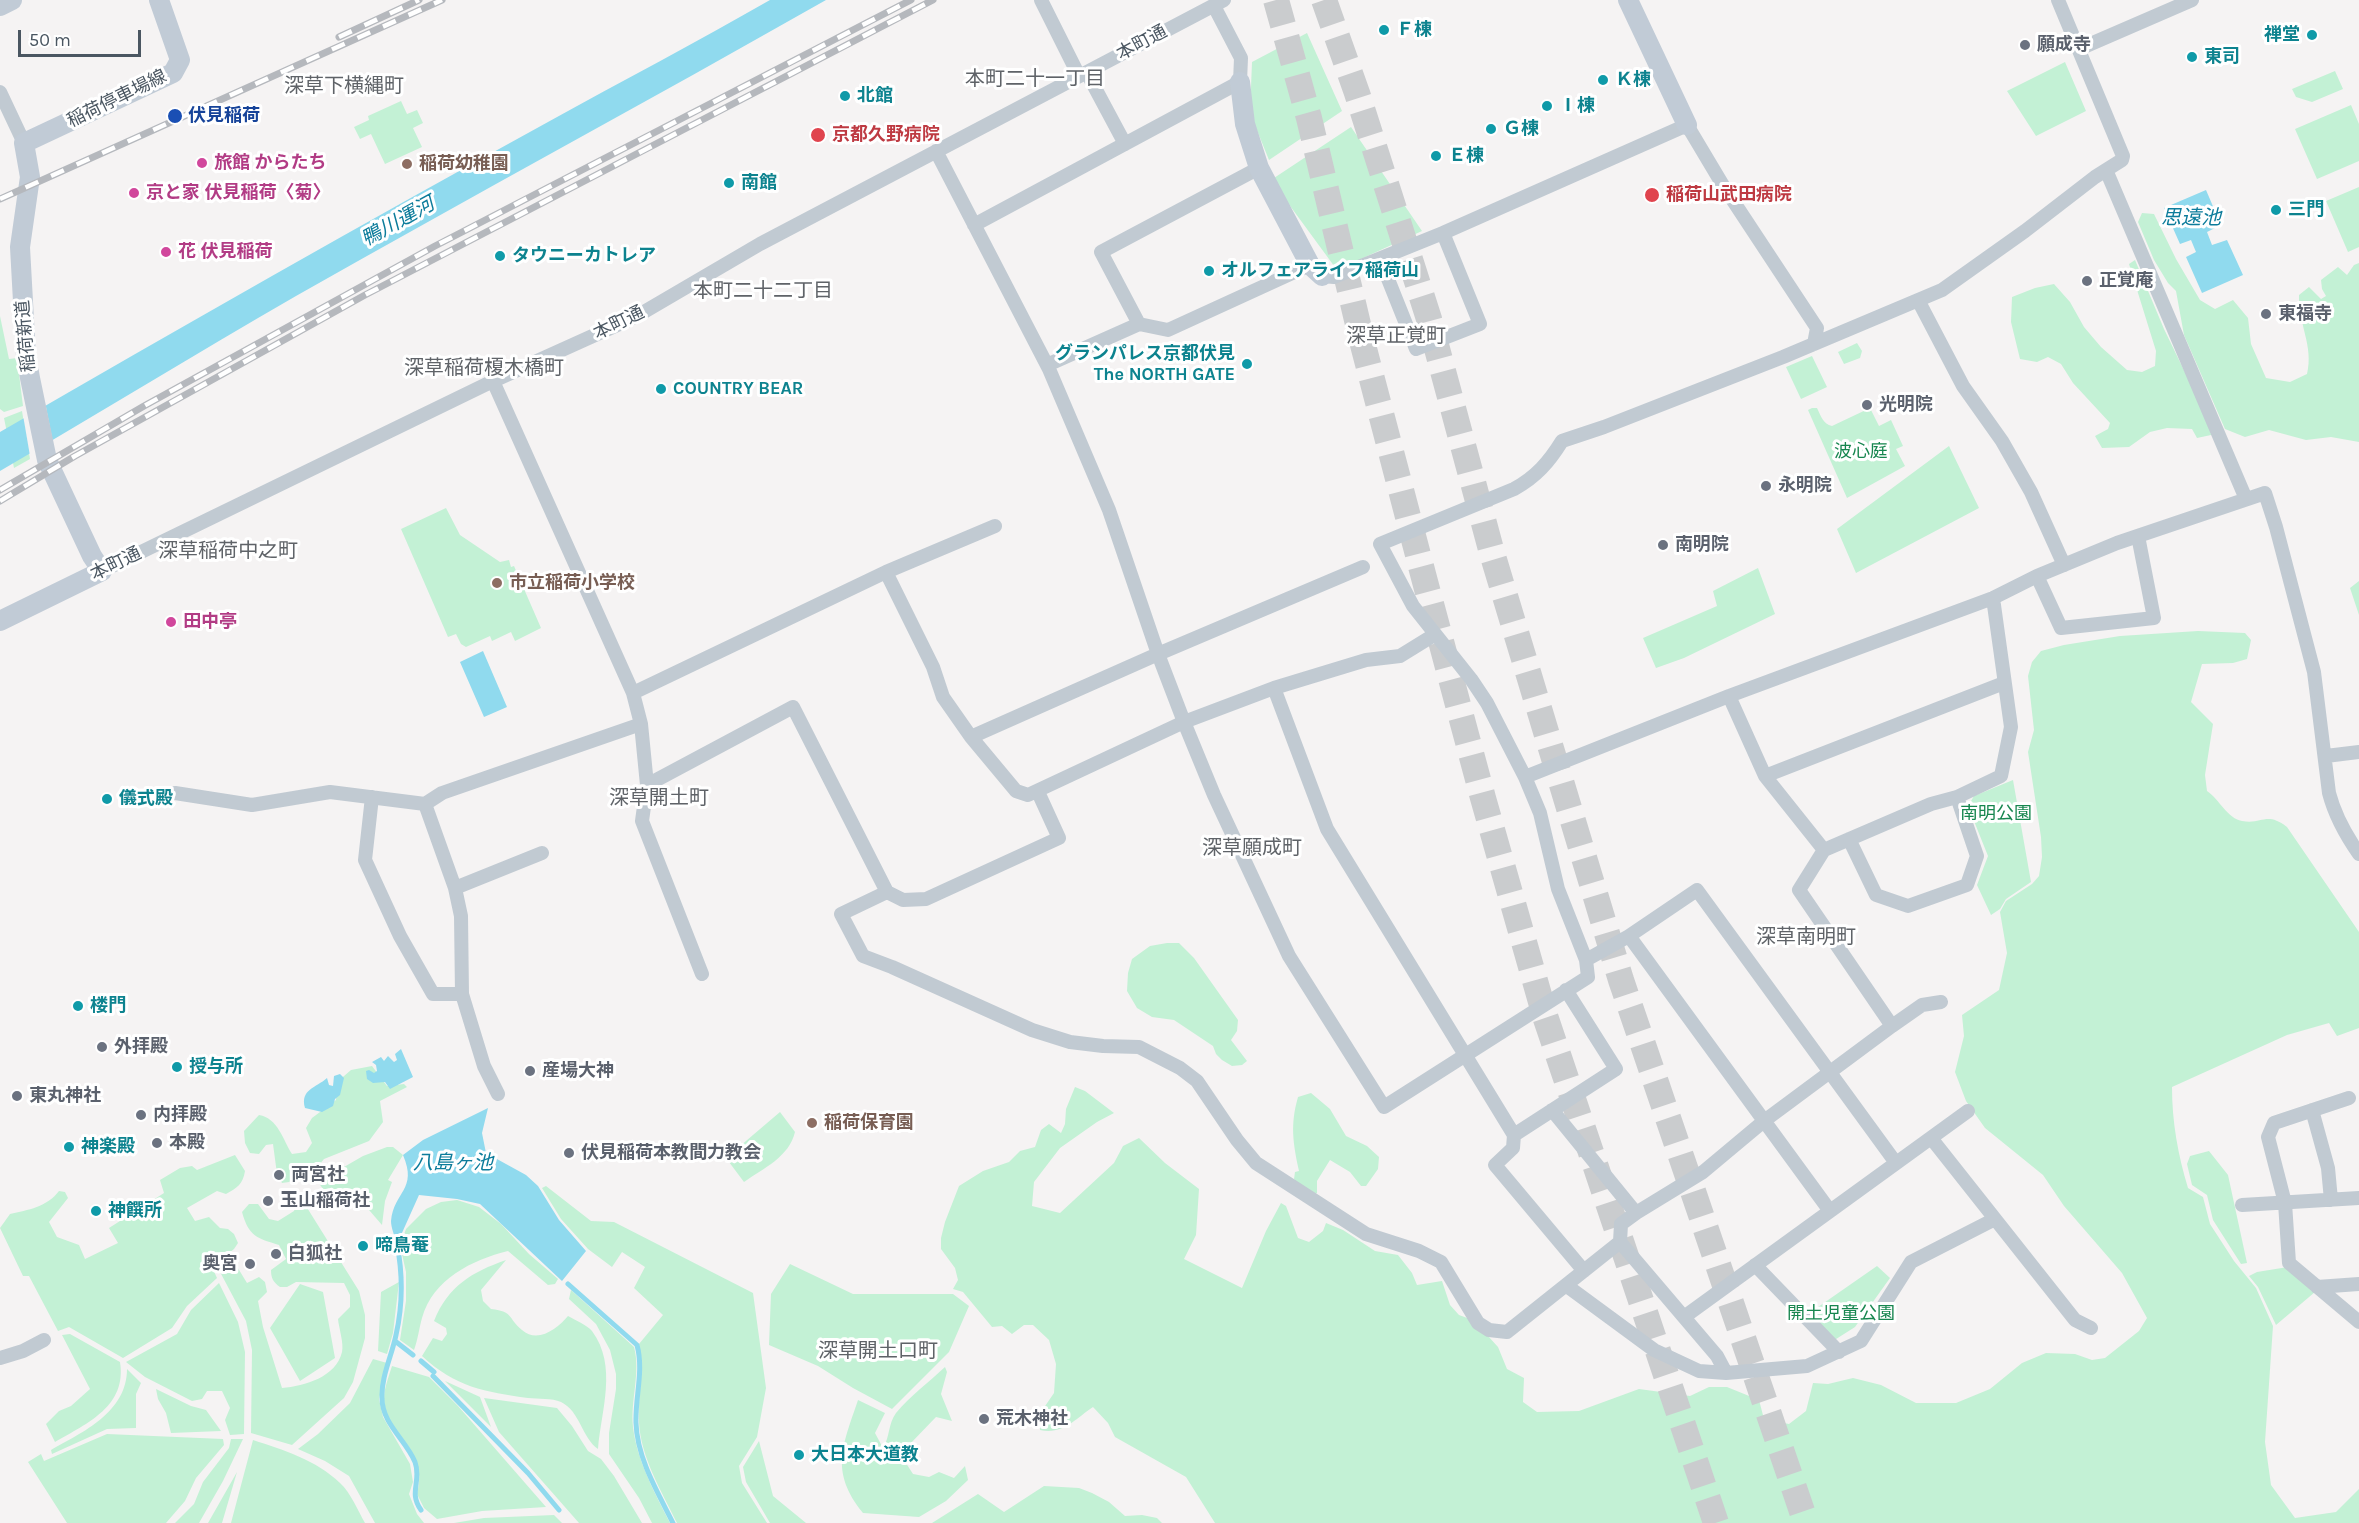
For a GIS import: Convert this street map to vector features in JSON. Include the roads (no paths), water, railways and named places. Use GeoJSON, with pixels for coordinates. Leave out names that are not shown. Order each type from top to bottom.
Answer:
{"type":"FeatureCollection","features":[{"type":"Feature","properties":{"kind":"main road"},"geometry":{"type":"LineString","coordinates":[[0,6],[12,0]]}},
{"type":"Feature","properties":{"kind":"main road","name":"稲荷停車場線"},"geometry":{"type":"LineString","coordinates":[[24,143],[173,73],[180,60],[159,0]]}},
{"type":"Feature","properties":{"kind":"main road"},"geometry":{"type":"LineString","coordinates":[[1628,0],[1687,125]]}},
{"type":"Feature","properties":{"kind":"main road"},"geometry":{"type":"LineString","coordinates":[[1240,82],[1245,124],[1259,168],[1316,270]]}},
{"type":"Feature","properties":{"kind":"main road","name":"稲荷新道"},"geometry":{"type":"LineString","coordinates":[[24,143],[30,177],[20,247],[26,356],[44,450],[55,480],[92,556],[102,571]]}},
{"type":"Feature","properties":{"kind":"main road","name":"本町通"},"geometry":{"type":"LineString","coordinates":[[0,621],[102,571]]}},
{"type":"Feature","properties":{"kind":"street"},"geometry":{"type":"LineString","coordinates":[[1041,0],[1125,144]]}},
{"type":"Feature","properties":{"kind":"street"},"geometry":{"type":"LineString","coordinates":[[936,152],[1047,365],[1110,510],[1158,654],[1184,722],[1214,795],[1289,956],[1384,1107],[1588,977],[1586,960],[1558,889],[1540,813],[1525,777],[1487,703],[1471,679],[1413,606],[1380,544],[1515,489],[1532,479],[1552,457],[1562,441],[1604,427],[1814,344],[1942,290],[2122,160],[2123,156],[2058,0]]}},
{"type":"Feature","properties":{"kind":"street"},"geometry":{"type":"LineString","coordinates":[[2079,49],[2192,0]]}},
{"type":"Feature","properties":{"kind":"street"},"geometry":{"type":"LineString","coordinates":[[974,225],[1240,82],[1241,58],[1219,3]]}},
{"type":"Feature","properties":{"kind":"street","name":"本町通"},"geometry":{"type":"LineString","coordinates":[[102,571],[493,381],[637,316],[760,244],[1219,3]]}},
{"type":"Feature","properties":{"kind":"street","name":"稲荷新道"},"geometry":{"type":"LineString","coordinates":[[0,92],[24,143]]}},
{"type":"Feature","properties":{"kind":"street"},"geometry":{"type":"LineString","coordinates":[[1047,365],[1139,324],[1168,330],[1316,270],[1334,277],[1443,233],[1687,125],[1724,187],[1817,328],[1814,344]]}},
{"type":"Feature","properties":{"kind":"street"},"geometry":{"type":"LineString","coordinates":[[1139,324],[1101,252],[1259,168]]}},
{"type":"Feature","properties":{"kind":"street"},"geometry":{"type":"LineString","coordinates":[[2106,170],[2246,499]]}},
{"type":"Feature","properties":{"kind":"street"},"geometry":{"type":"LineString","coordinates":[[1380,259],[1416,349],[1480,324],[1443,233]]}},
{"type":"Feature","properties":{"kind":"street"},"geometry":{"type":"LineString","coordinates":[[1918,300],[1963,386],[2002,441],[2031,492],[2064,565]]}},
{"type":"Feature","properties":{"kind":"street"},"geometry":{"type":"LineString","coordinates":[[493,381],[633,693],[641,724],[647,784],[642,821],[702,974]]}},
{"type":"Feature","properties":{"kind":"street"},"geometry":{"type":"LineString","coordinates":[[1525,777],[1729,696],[1993,597],[2037,576],[2138,536],[2265,493],[2314,672],[2329,793],[2334,811],[2358,851]]}},
{"type":"Feature","properties":{"kind":"street"},"geometry":{"type":"LineString","coordinates":[[633,693],[886,572],[995,526]]}},
{"type":"Feature","properties":{"kind":"street"},"geometry":{"type":"LineString","coordinates":[[2037,576],[2061,628],[2154,618],[2138,536]]}},
{"type":"Feature","properties":{"kind":"street"},"geometry":{"type":"LineString","coordinates":[[971,737],[1363,567]]}},
{"type":"Feature","properties":{"kind":"street"},"geometry":{"type":"LineString","coordinates":[[886,572],[933,667],[943,697],[971,737],[1016,792],[1028,795],[1184,722],[1274,688],[1366,660],[1400,656],[1434,635]]}},
{"type":"Feature","properties":{"kind":"street"},"geometry":{"type":"LineString","coordinates":[[1892,1026],[1799,890],[1824,850],[1931,804],[1957,797],[2001,776],[2012,727],[1993,597]]}},
{"type":"Feature","properties":{"kind":"street"},"geometry":{"type":"LineString","coordinates":[[1765,776],[2004,683]]}},
{"type":"Feature","properties":{"kind":"street"},"geometry":{"type":"LineString","coordinates":[[1274,688],[1328,829],[1514,1135],[1514,1148],[1496,1165],[1584,1271]]}},
{"type":"Feature","properties":{"kind":"street"},"geometry":{"type":"LineString","coordinates":[[1729,696],[1765,776],[1824,850]]}},
{"type":"Feature","properties":{"kind":"street"},"geometry":{"type":"LineString","coordinates":[[647,784],[793,707],[887,892],[903,900],[926,899],[1059,838],[1038,792]]}},
{"type":"Feature","properties":{"kind":"street"},"geometry":{"type":"LineString","coordinates":[[175,793],[252,805],[330,792],[425,804],[442,793],[641,724]]}},
{"type":"Feature","properties":{"kind":"street"},"geometry":{"type":"LineString","coordinates":[[2326,756],[2359,753]]}},
{"type":"Feature","properties":{"kind":"street"},"geometry":{"type":"LineString","coordinates":[[372,797],[365,860],[385,904],[400,936],[433,994],[462,994]]}},
{"type":"Feature","properties":{"kind":"street"},"geometry":{"type":"LineString","coordinates":[[1850,839],[1876,895],[1908,906],[1967,885],[1977,856],[1957,797]]}},
{"type":"Feature","properties":{"kind":"street"},"geometry":{"type":"LineString","coordinates":[[425,804],[455,888],[461,916],[462,994],[484,1066],[498,1094]]}},
{"type":"Feature","properties":{"kind":"street"},"geometry":{"type":"LineString","coordinates":[[455,888],[542,853]]}},
{"type":"Feature","properties":{"kind":"street"},"geometry":{"type":"LineString","coordinates":[[1586,960],[1629,936],[1697,890],[1896,1163]]}},
{"type":"Feature","properties":{"kind":"street"},"geometry":{"type":"LineString","coordinates":[[887,892],[841,914],[863,956],[1032,1030],[1070,1042],[1139,1047],[1180,1068],[1197,1081],[1237,1140],[1256,1163],[1366,1234],[1419,1251],[1441,1262],[1478,1323],[1489,1330],[1507,1332],[1568,1286],[1620,1242]]}},
{"type":"Feature","properties":{"kind":"street"},"geometry":{"type":"LineString","coordinates":[[1629,936],[1830,1211]]}},
{"type":"Feature","properties":{"kind":"street"},"geometry":{"type":"LineString","coordinates":[[1514,1135],[1616,1069],[1566,990]]}},
{"type":"Feature","properties":{"kind":"street"},"geometry":{"type":"LineString","coordinates":[[1726,1373],[1717,1356],[1620,1242],[1621,1224],[1703,1172],[1764,1121],[1922,1005],[1941,1002]]}},
{"type":"Feature","properties":{"kind":"street"},"geometry":{"type":"LineString","coordinates":[[2349,1098],[2274,1123],[2268,1137],[2285,1203],[2289,1263],[2359,1322]]}},
{"type":"Feature","properties":{"kind":"street"},"geometry":{"type":"LineString","coordinates":[[1552,1110],[1635,1213]]}},
{"type":"Feature","properties":{"kind":"street"},"geometry":{"type":"LineString","coordinates":[[2312,1110],[2328,1168],[2331,1200]]}},
{"type":"Feature","properties":{"kind":"street"},"geometry":{"type":"LineString","coordinates":[[1684,1317],[1968,1111]]}},
{"type":"Feature","properties":{"kind":"street"},"geometry":{"type":"LineString","coordinates":[[1931,1138],[2075,1320],[2091,1328]]}},
{"type":"Feature","properties":{"kind":"street"},"geometry":{"type":"LineString","coordinates":[[2242,1205],[2359,1198]]}},
{"type":"Feature","properties":{"kind":"street"},"geometry":{"type":"LineString","coordinates":[[1568,1286],[1654,1350],[1699,1371],[1726,1373],[1807,1366],[1861,1341],[1911,1262],[1995,1219]]}},
{"type":"Feature","properties":{"kind":"street"},"geometry":{"type":"LineString","coordinates":[[1755,1265],[1839,1352]]}},
{"type":"Feature","properties":{"kind":"street"},"geometry":{"type":"LineString","coordinates":[[2318,1287],[2359,1284]]}},
{"type":"Feature","properties":{"kind":"street"},"geometry":{"type":"LineString","coordinates":[[0,1358],[22,1351],[44,1340]]}},
{"type":"Feature","properties":{"kind":"water","name":"鴨川運河"},"geometry":{"type":"Polygon","coordinates":[[[770,0],[826,0],[296,296],[0,471],[0,432],[341,237],[770,0]]]}},
{"type":"Feature","properties":{"kind":"water","name":"思遠池"},"geometry":{"type":"Polygon","coordinates":[[[2206,190],[2221,225],[2207,232],[2212,245],[2227,240],[2243,275],[2202,293],[2186,257],[2196,252],[2191,240],[2180,244],[2164,208],[2206,190]]]}},
{"type":"Feature","properties":{"kind":"water"},"geometry":{"type":"Polygon","coordinates":[[[483,651],[507,707],[484,717],[460,662],[483,651]]]}},
{"type":"Feature","properties":{"kind":"water"},"geometry":{"type":"Polygon","coordinates":[[[401,1049],[413,1077],[390,1089],[385,1082],[373,1083],[367,1079],[366,1071],[374,1073],[377,1071],[376,1065],[372,1062],[381,1057],[384,1061],[388,1056],[394,1062],[397,1060],[395,1054],[401,1049]]]}},
{"type":"Feature","properties":{"kind":"water"},"geometry":{"type":"Polygon","coordinates":[[[340,1074],[344,1078],[340,1095],[335,1099],[333,1106],[322,1112],[305,1108],[305,1097],[310,1090],[327,1078],[329,1085],[333,1086],[334,1076],[340,1074]]]}},
{"type":"Feature","properties":{"kind":"water","name":"八島ヶ池"},"geometry":{"type":"Polygon","coordinates":[[[488,1108],[482,1133],[486,1153],[526,1175],[538,1186],[559,1220],[586,1251],[562,1281],[480,1204],[419,1195],[397,1244],[391,1221],[396,1203],[407,1183],[407,1167],[403,1155],[423,1140],[488,1108]]]}},
{"type":"Feature","properties":{"kind":"waterway"},"geometry":{"type":"LineString","coordinates":[[397,1244],[401,1278],[400,1312],[383,1382],[382,1398],[390,1424],[415,1462],[417,1469],[415,1492],[417,1504],[421,1510]]}},
{"type":"Feature","properties":{"kind":"waterway"},"geometry":{"type":"LineString","coordinates":[[568,1284],[637,1345],[640,1364],[636,1413],[637,1436],[649,1475],[673,1523]]}},
{"type":"Feature","properties":{"kind":"waterway"},"geometry":{"type":"LineString","coordinates":[[395,1341],[413,1355]]}},
{"type":"Feature","properties":{"kind":"waterway"},"geometry":{"type":"LineString","coordinates":[[421,1361],[434,1372]]}},
{"type":"Feature","properties":{"kind":"waterway"},"geometry":{"type":"LineString","coordinates":[[433,1376],[528,1473],[559,1510]]}},
{"type":"Feature","properties":{"kind":"tunnel"},"geometry":{"type":"LineString","coordinates":[[1276,0],[1309,118],[1362,341],[1423,574],[1545,1016],[1716,1523]]}},
{"type":"Feature","properties":{"kind":"tunnel"},"geometry":{"type":"LineString","coordinates":[[1324,0],[1357,93],[1429,319],[1492,553],[1621,980],[1806,1523]]}},
{"type":"Feature","properties":{"kind":"railway"},"geometry":{"type":"LineString","coordinates":[[339,37],[419,0]]}},
{"type":"Feature","properties":{"kind":"railway"},"geometry":{"type":"LineString","coordinates":[[0,199],[442,0]]}},
{"type":"Feature","properties":{"kind":"railway"},"geometry":{"type":"LineString","coordinates":[[0,490],[144,406],[435,246],[911,0]]}},
{"type":"Feature","properties":{"kind":"railway"},"geometry":{"type":"LineString","coordinates":[[0,501],[75,456],[365,295],[933,0]]}},
{"type":"Feature","properties":{"kind":"place","name":"Ｆ棟"},"geometry":{"type":"Point","coordinates":[1384,30]}},
{"type":"Feature","properties":{"kind":"place","name":"禅堂"},"geometry":{"type":"Point","coordinates":[2312,35]}},
{"type":"Feature","properties":{"kind":"place","name":"願成寺"},"geometry":{"type":"Point","coordinates":[2025,45]}},
{"type":"Feature","properties":{"kind":"place","name":"東司"},"geometry":{"type":"Point","coordinates":[2192,57]}},
{"type":"Feature","properties":{"kind":"place","name":"Ｋ棟"},"geometry":{"type":"Point","coordinates":[1603,80]}},
{"type":"Feature","properties":{"kind":"place","name":"北館"},"geometry":{"type":"Point","coordinates":[845,96]}},
{"type":"Feature","properties":{"kind":"place","name":"Ⅰ棟"},"geometry":{"type":"Point","coordinates":[1547,106]}},
{"type":"Feature","properties":{"kind":"place","name":"伏見稲荷"},"geometry":{"type":"Point","coordinates":[175,116]}},
{"type":"Feature","properties":{"kind":"place","name":"Ｇ棟"},"geometry":{"type":"Point","coordinates":[1491,129]}},
{"type":"Feature","properties":{"kind":"place","name":"京都久野病院"},"geometry":{"type":"Point","coordinates":[818,135]}},
{"type":"Feature","properties":{"kind":"place","name":"Ｅ棟"},"geometry":{"type":"Point","coordinates":[1436,156]}},
{"type":"Feature","properties":{"kind":"place","name":"旅館 からたち"},"geometry":{"type":"Point","coordinates":[202,163]}},
{"type":"Feature","properties":{"kind":"place","name":"稲荷幼稚園"},"geometry":{"type":"Point","coordinates":[407,164]}},
{"type":"Feature","properties":{"kind":"place","name":"南館"},"geometry":{"type":"Point","coordinates":[729,183]}},
{"type":"Feature","properties":{"kind":"place","name":"京と家 伏見稲荷〈菊〉"},"geometry":{"type":"Point","coordinates":[134,193]}},
{"type":"Feature","properties":{"kind":"place","name":"稲荷山武田病院"},"geometry":{"type":"Point","coordinates":[1652,195]}},
{"type":"Feature","properties":{"kind":"place","name":"三門"},"geometry":{"type":"Point","coordinates":[2276,210]}},
{"type":"Feature","properties":{"kind":"place","name":"花 伏見稲荷"},"geometry":{"type":"Point","coordinates":[166,252]}},
{"type":"Feature","properties":{"kind":"place","name":"タウニーカトレア"},"geometry":{"type":"Point","coordinates":[500,256]}},
{"type":"Feature","properties":{"kind":"place","name":"オルフェアライフ稲荷山"},"geometry":{"type":"Point","coordinates":[1209,271]}},
{"type":"Feature","properties":{"kind":"place","name":"正覚庵"},"geometry":{"type":"Point","coordinates":[2087,281]}},
{"type":"Feature","properties":{"kind":"place","name":"東福寺"},"geometry":{"type":"Point","coordinates":[2266,314]}},
{"type":"Feature","properties":{"kind":"place","name":"グランパレス京都伏見 The NORTH GATE"},"geometry":{"type":"Point","coordinates":[1247,364]}},
{"type":"Feature","properties":{"kind":"place","name":"COUNTRY BEAR"},"geometry":{"type":"Point","coordinates":[661,389]}},
{"type":"Feature","properties":{"kind":"place","name":"光明院"},"geometry":{"type":"Point","coordinates":[1867,405]}},
{"type":"Feature","properties":{"kind":"place","name":"永明院"},"geometry":{"type":"Point","coordinates":[1766,486]}},
{"type":"Feature","properties":{"kind":"place","name":"南明院"},"geometry":{"type":"Point","coordinates":[1663,545]}},
{"type":"Feature","properties":{"kind":"place","name":"市立稲荷小学校"},"geometry":{"type":"Point","coordinates":[497,583]}},
{"type":"Feature","properties":{"kind":"place","name":"田中亭"},"geometry":{"type":"Point","coordinates":[171,622]}},
{"type":"Feature","properties":{"kind":"place","name":"儀式殿"},"geometry":{"type":"Point","coordinates":[107,799]}},
{"type":"Feature","properties":{"kind":"place","name":"楼門"},"geometry":{"type":"Point","coordinates":[78,1006]}},
{"type":"Feature","properties":{"kind":"place","name":"外拝殿"},"geometry":{"type":"Point","coordinates":[102,1047]}},
{"type":"Feature","properties":{"kind":"place","name":"授与所"},"geometry":{"type":"Point","coordinates":[177,1067]}},
{"type":"Feature","properties":{"kind":"place","name":"産場大神"},"geometry":{"type":"Point","coordinates":[530,1071]}},
{"type":"Feature","properties":{"kind":"place","name":"東丸神社"},"geometry":{"type":"Point","coordinates":[17,1096]}},
{"type":"Feature","properties":{"kind":"place","name":"内拝殿"},"geometry":{"type":"Point","coordinates":[141,1115]}},
{"type":"Feature","properties":{"kind":"place","name":"稲荷保育園"},"geometry":{"type":"Point","coordinates":[812,1123]}},
{"type":"Feature","properties":{"kind":"place","name":"本殿"},"geometry":{"type":"Point","coordinates":[157,1143]}},
{"type":"Feature","properties":{"kind":"place","name":"神楽殿"},"geometry":{"type":"Point","coordinates":[69,1147]}},
{"type":"Feature","properties":{"kind":"place","name":"伏見稲荷本教間力教会"},"geometry":{"type":"Point","coordinates":[569,1153]}},
{"type":"Feature","properties":{"kind":"place","name":"両宮社"},"geometry":{"type":"Point","coordinates":[279,1175]}},
{"type":"Feature","properties":{"kind":"place","name":"玉山稲荷社"},"geometry":{"type":"Point","coordinates":[268,1201]}},
{"type":"Feature","properties":{"kind":"place","name":"神饌所"},"geometry":{"type":"Point","coordinates":[96,1211]}},
{"type":"Feature","properties":{"kind":"place","name":"啼鳥菴"},"geometry":{"type":"Point","coordinates":[363,1246]}},
{"type":"Feature","properties":{"kind":"place","name":"白狐社"},"geometry":{"type":"Point","coordinates":[276,1254]}},
{"type":"Feature","properties":{"kind":"place","name":"奥宮"},"geometry":{"type":"Point","coordinates":[250,1264]}},
{"type":"Feature","properties":{"kind":"place","name":"荒木神社"},"geometry":{"type":"Point","coordinates":[984,1419]}},
{"type":"Feature","properties":{"kind":"place","name":"大日本大道教"},"geometry":{"type":"Point","coordinates":[799,1455]}},
{"type":"Feature","properties":{"kind":"district","name":"本町二十一丁目"},"geometry":{"type":"Point","coordinates":[1035,79]}},
{"type":"Feature","properties":{"kind":"district","name":"深草下横縄町"},"geometry":{"type":"Point","coordinates":[344,86]}},
{"type":"Feature","properties":{"kind":"district","name":"本町二十二丁目"},"geometry":{"type":"Point","coordinates":[763,291]}},
{"type":"Feature","properties":{"kind":"district","name":"深草正覚町"},"geometry":{"type":"Point","coordinates":[1396,336]}},
{"type":"Feature","properties":{"kind":"district","name":"深草稲荷榎木橋町"},"geometry":{"type":"Point","coordinates":[484,368]}},
{"type":"Feature","properties":{"kind":"district","name":"深草稲荷中之町"},"geometry":{"type":"Point","coordinates":[228,551]}},
{"type":"Feature","properties":{"kind":"district","name":"深草開土町"},"geometry":{"type":"Point","coordinates":[659,798]}},
{"type":"Feature","properties":{"kind":"district","name":"深草願成町"},"geometry":{"type":"Point","coordinates":[1252,848]}},
{"type":"Feature","properties":{"kind":"district","name":"深草南明町"},"geometry":{"type":"Point","coordinates":[1806,937]}},
{"type":"Feature","properties":{"kind":"district","name":"深草開土口町"},"geometry":{"type":"Point","coordinates":[878,1351]}},
{"type":"Feature","properties":{"kind":"park label","name":"波心庭"},"geometry":{"type":"Point","coordinates":[1861,452]}},
{"type":"Feature","properties":{"kind":"park label","name":"南明公園"},"geometry":{"type":"Point","coordinates":[1996,814]}},
{"type":"Feature","properties":{"kind":"park label","name":"開土児童公園"},"geometry":{"type":"Point","coordinates":[1841,1314]}}]}
